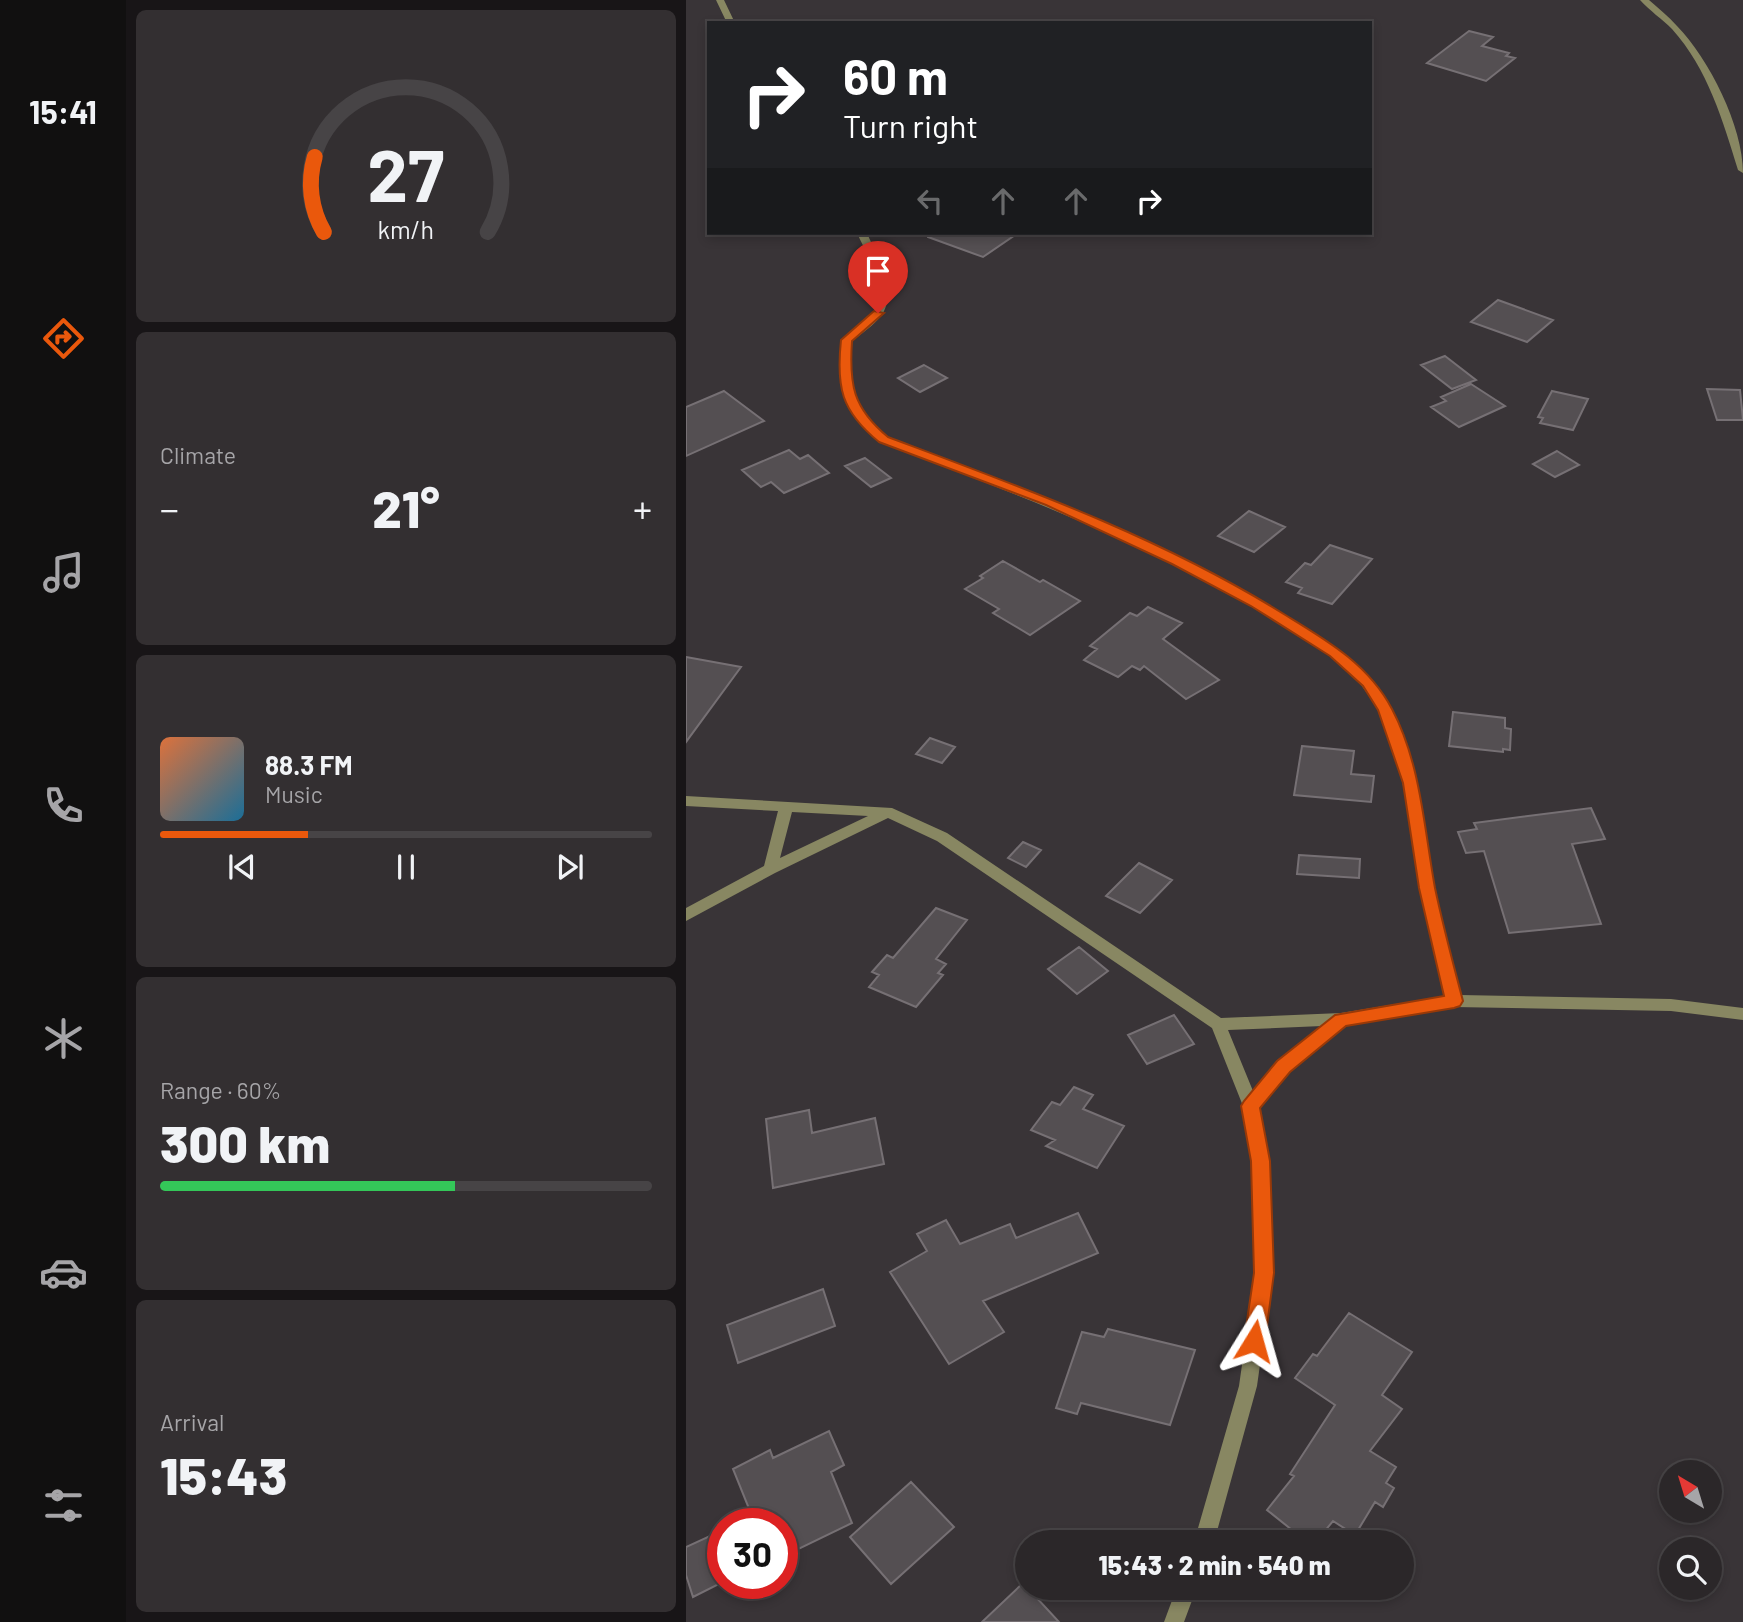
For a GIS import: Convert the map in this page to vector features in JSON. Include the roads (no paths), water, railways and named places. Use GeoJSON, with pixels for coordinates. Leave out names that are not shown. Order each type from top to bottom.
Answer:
{"type":"FeatureCollection","features":[{"type":"Feature","properties":{"kind":"street"},"geometry":{"type":"LineString","coordinates":[[720,0],[730,21]]}},
{"type":"Feature","properties":{"kind":"street"},"geometry":{"type":"LineString","coordinates":[[1644,0],[1675,28],[1695,55],[1720,99],[1743,170]]}},
{"type":"Feature","properties":{"kind":"street"},"geometry":{"type":"LineString","coordinates":[[863,235],[883,288],[883,303],[878,313],[847,340],[844,374],[850,397],[864,423],[883,440],[1051,502],[1177,561],[1256,603],[1336,653],[1368,683],[1385,710],[1411,783],[1427,888],[1454,1001]]}},
{"type":"Feature","properties":{"kind":"street"},"geometry":{"type":"LineString","coordinates":[[686,801],[887,812],[942,837],[1218,1024],[1251,1106],[1260,1161],[1264,1273],[1248,1387],[1207,1530]]}},
{"type":"Feature","properties":{"kind":"street"},"geometry":{"type":"LineString","coordinates":[[770,869],[786,806]]}},
{"type":"Feature","properties":{"kind":"street"},"geometry":{"type":"LineString","coordinates":[[686,915],[770,869],[887,812]]}},
{"type":"Feature","properties":{"kind":"street"},"geometry":{"type":"LineString","coordinates":[[1218,1024],[1341,1020],[1454,1001],[1671,1005],[1743,1014]]}},
{"type":"Feature","properties":{"kind":"street"},"geometry":{"type":"LineString","coordinates":[[1251,1106],[1283,1066],[1341,1020]]}},
{"type":"Feature","properties":{"kind":"street"},"geometry":{"type":"LineString","coordinates":[[1174,1622],[1182,1600]]}}]}
